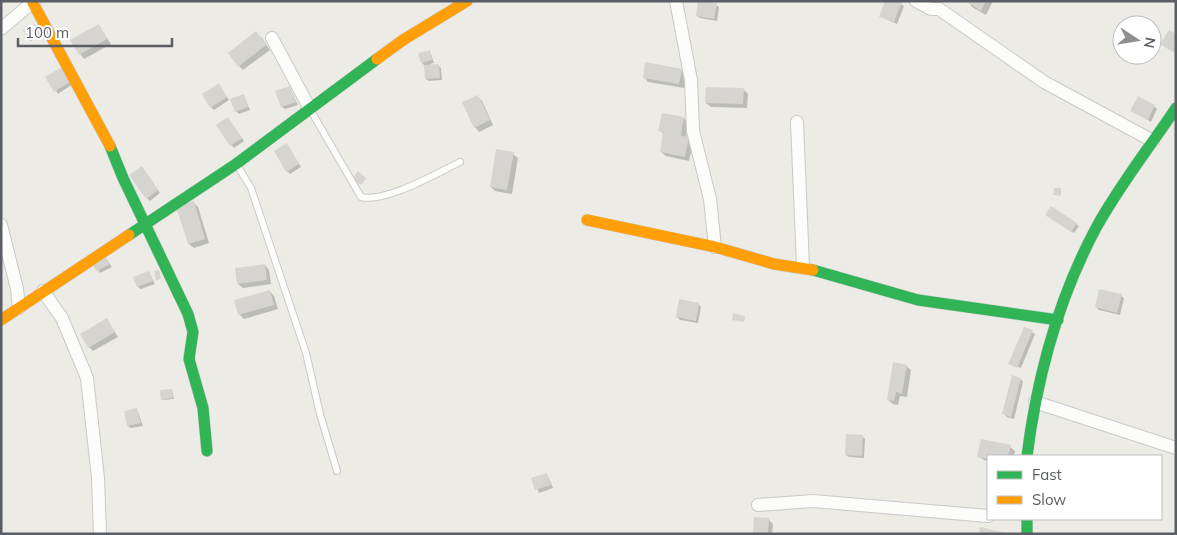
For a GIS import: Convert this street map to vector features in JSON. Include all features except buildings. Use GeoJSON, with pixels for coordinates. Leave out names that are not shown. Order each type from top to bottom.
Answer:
{"type":"FeatureCollection","features":[{"type":"Feature","properties":{"kind":"street"},"geometry":{"type":"LineString","coordinates":[[1,320],[236,164],[403,40],[467,1]]}},
{"type":"Feature","properties":{"kind":"street"},"geometry":{"type":"LineString","coordinates":[[676,1],[691,80],[693,131],[710,200],[715,247]]}},
{"type":"Feature","properties":{"kind":"street"},"geometry":{"type":"LineString","coordinates":[[916,1],[931,9],[938,9],[1044,82],[1153,141]]}},
{"type":"Feature","properties":{"kind":"street"},"geometry":{"type":"LineString","coordinates":[[1,29],[34,2],[113,151],[123,178],[146,223],[171,282],[188,314],[193,332],[190,359],[203,408],[207,450]]}},
{"type":"Feature","properties":{"kind":"street"},"geometry":{"type":"LineString","coordinates":[[272,38],[310,109]]}},
{"type":"Feature","properties":{"kind":"street"},"geometry":{"type":"LineString","coordinates":[[1027,455],[1035,402],[1058,320],[1082,257],[1096,230],[1176,108]]}},
{"type":"Feature","properties":{"kind":"street"},"geometry":{"type":"LineString","coordinates":[[797,122],[803,267]]}},
{"type":"Feature","properties":{"kind":"street"},"geometry":{"type":"LineString","coordinates":[[587,220],[715,247],[774,264],[803,267],[918,300],[1058,320]]}},
{"type":"Feature","properties":{"kind":"street"},"geometry":{"type":"LineString","coordinates":[[1,225],[17,289],[19,308]]}},
{"type":"Feature","properties":{"kind":"street"},"geometry":{"type":"LineString","coordinates":[[43,291],[62,318],[87,378],[98,478],[100,534]]}},
{"type":"Feature","properties":{"kind":"street"},"geometry":{"type":"LineString","coordinates":[[1035,402],[1176,448]]}},
{"type":"Feature","properties":{"kind":"street"},"geometry":{"type":"LineString","coordinates":[[758,506],[812,501],[987,516]]}},
{"type":"Feature","properties":{"kind":"street"},"geometry":{"type":"LineString","coordinates":[[1027,520],[1027,534]]}},
{"type":"Feature","properties":{"kind":"lane"},"geometry":{"type":"LineString","coordinates":[[310,109],[361,197],[370,199],[386,194],[460,162]]}},
{"type":"Feature","properties":{"kind":"lane"},"geometry":{"type":"LineString","coordinates":[[236,164],[251,188],[270,250],[306,353],[320,414],[337,471]]}},
{"type":"Feature","properties":{"kind":"traffic: fast"},"geometry":{"type":"LineString","coordinates":[[129,235],[236,164],[377,59]]}},
{"type":"Feature","properties":{"kind":"traffic: fast"},"geometry":{"type":"LineString","coordinates":[[1027,455],[1043,368],[1071,282],[1105,212],[1176,108]]}},
{"type":"Feature","properties":{"kind":"traffic: fast"},"geometry":{"type":"LineString","coordinates":[[110,146],[123,178],[188,314],[193,332],[189,359],[203,408],[207,451]]}},
{"type":"Feature","properties":{"kind":"traffic: fast"},"geometry":{"type":"LineString","coordinates":[[813,270],[918,300],[1058,320]]}},
{"type":"Feature","properties":{"kind":"traffic: fast"},"geometry":{"type":"LineString","coordinates":[[1027,520],[1027,534]]}},
{"type":"Feature","properties":{"kind":"traffic: slow"},"geometry":{"type":"LineString","coordinates":[[377,59],[403,40],[467,1]]}},
{"type":"Feature","properties":{"kind":"traffic: slow"},"geometry":{"type":"LineString","coordinates":[[33,3],[110,146]]}},
{"type":"Feature","properties":{"kind":"traffic: slow"},"geometry":{"type":"LineString","coordinates":[[587,220],[715,247],[774,264],[813,270]]}},
{"type":"Feature","properties":{"kind":"traffic: slow"},"geometry":{"type":"LineString","coordinates":[[1,320],[129,235]]}}]}
